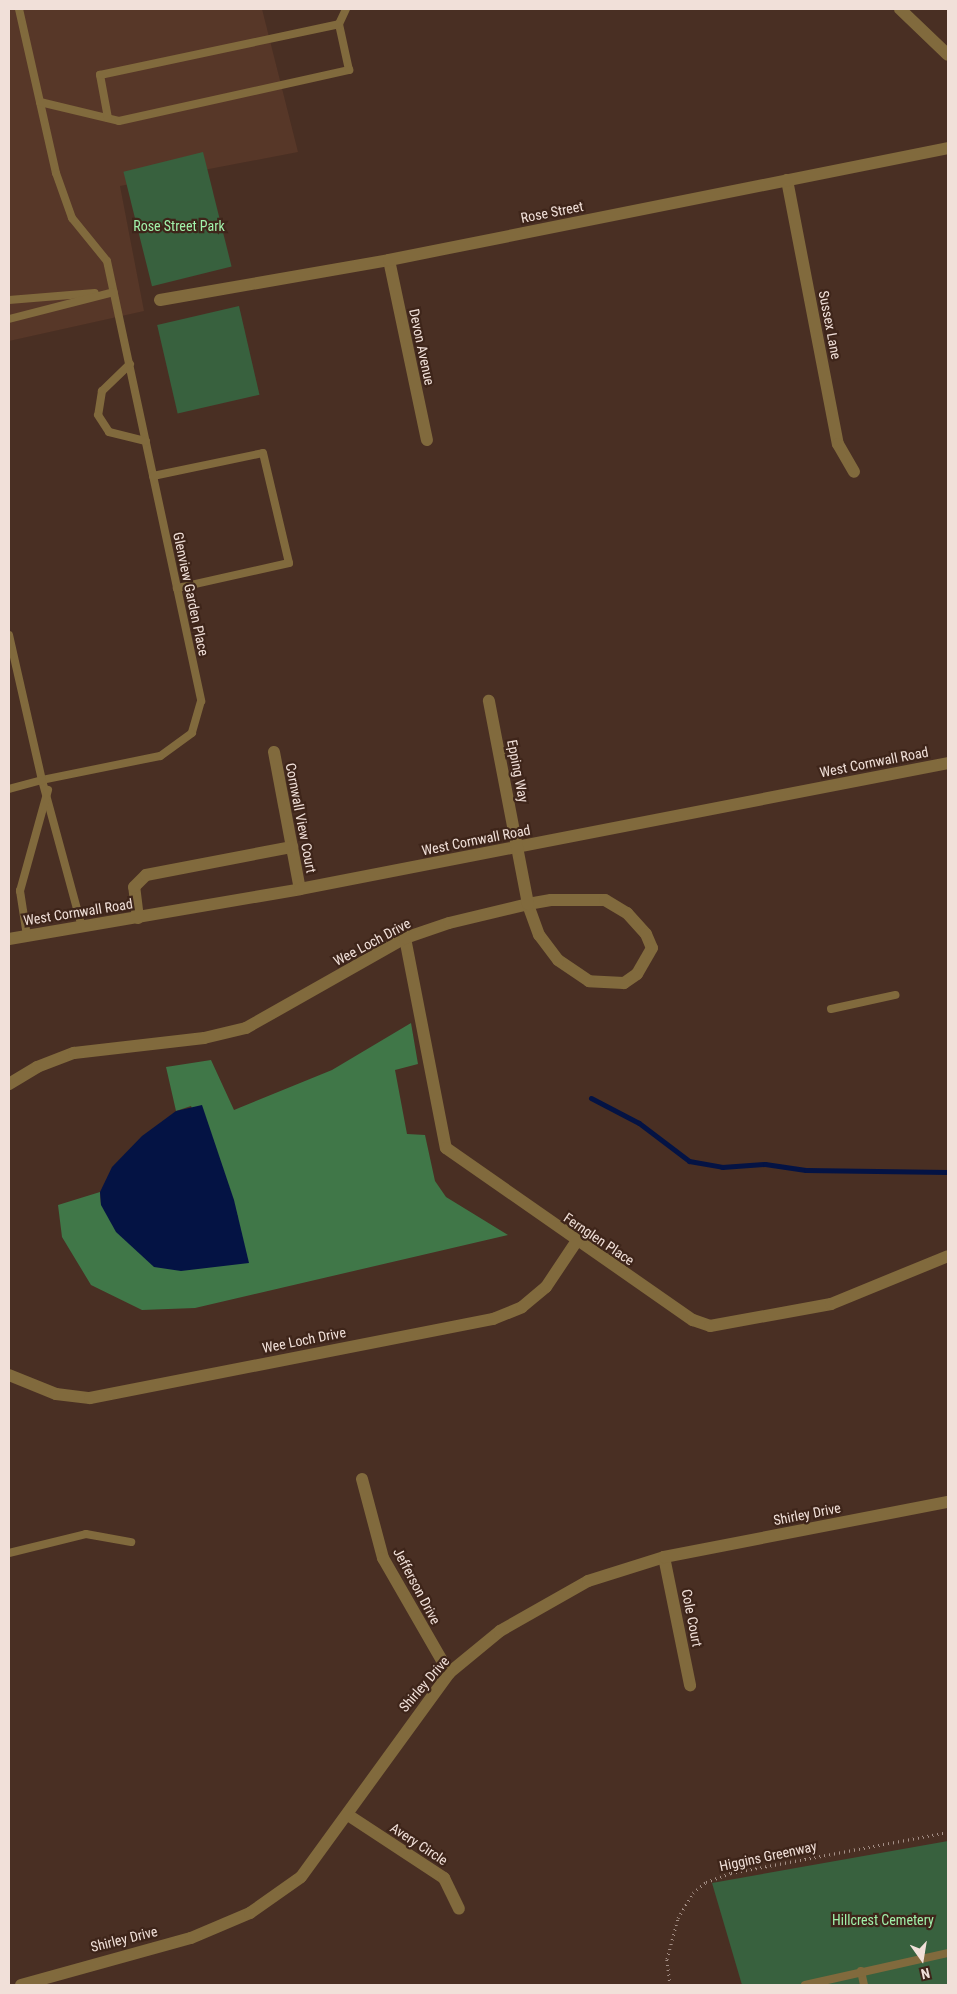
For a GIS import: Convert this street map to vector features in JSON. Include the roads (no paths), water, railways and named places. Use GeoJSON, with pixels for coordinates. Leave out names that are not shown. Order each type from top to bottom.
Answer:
{"type":"FeatureCollection","features":[{"type":"Feature","properties":{"kind":"street"},"geometry":{"type":"LineString","coordinates":[[900,9],[948,55]]}},
{"type":"Feature","properties":{"kind":"street","name":"Rose Street"},"geometry":{"type":"LineString","coordinates":[[160,300],[388,260],[948,148]]}},
{"type":"Feature","properties":{"kind":"street","name":"Sussex Lane"},"geometry":{"type":"LineString","coordinates":[[787,180],[838,444],[854,472]]}},
{"type":"Feature","properties":{"kind":"street","name":"Devon Avenue"},"geometry":{"type":"LineString","coordinates":[[388,260],[427,440]]}},
{"type":"Feature","properties":{"kind":"street","name":"Epping Way"},"geometry":{"type":"LineString","coordinates":[[489,701],[528,904]]}},
{"type":"Feature","properties":{"kind":"street","name":"Cornwall View Court"},"geometry":{"type":"LineString","coordinates":[[274,752],[300,889]]}},
{"type":"Feature","properties":{"kind":"street","name":"West Cornwall Road"},"geometry":{"type":"LineString","coordinates":[[9,938],[138,918],[300,889],[948,763]]}},
{"type":"Feature","properties":{"kind":"street"},"geometry":{"type":"LineString","coordinates":[[138,918],[134,887],[146,875],[292,847]]}},
{"type":"Feature","properties":{"kind":"street","name":"Wee Loch Drive"},"geometry":{"type":"LineString","coordinates":[[9,1084],[37,1067],[74,1053],[204,1038],[246,1028],[405,938],[528,904],[581,897],[605,900],[627,913],[646,934],[652,948],[649,960],[624,983],[589,981],[558,960],[539,935],[528,904]]}},
{"type":"Feature","properties":{"kind":"street","name":"Fernglen Place"},"geometry":{"type":"LineString","coordinates":[[405,938],[446,1148],[576,1242],[693,1320],[710,1326],[830,1304],[948,1256]]}},
{"type":"Feature","properties":{"kind":"street","name":"Wee Loch Drive"},"geometry":{"type":"LineString","coordinates":[[9,1375],[56,1394],[90,1398],[493,1318],[522,1307],[546,1287],[576,1242]]}},
{"type":"Feature","properties":{"kind":"street","name":"Jefferson Drive"},"geometry":{"type":"LineString","coordinates":[[362,1480],[383,1558],[449,1673]]}},
{"type":"Feature","properties":{"kind":"street","name":"Shirley Drive"},"geometry":{"type":"LineString","coordinates":[[21,1985],[191,1938],[250,1914],[301,1877],[348,1815],[416,1713],[449,1673],[500,1631],[588,1581],[664,1557],[948,1502]]}},
{"type":"Feature","properties":{"kind":"street","name":"Cole Court"},"geometry":{"type":"LineString","coordinates":[[664,1557],[690,1685]]}},
{"type":"Feature","properties":{"kind":"street","name":"Avery Circle"},"geometry":{"type":"LineString","coordinates":[[348,1815],[444,1878],[459,1909]]}},
{"type":"Feature","properties":{"kind":"lane","name":"Glenview Garden Place"},"geometry":{"type":"LineString","coordinates":[[9,789],[42,780],[160,756],[192,733],[201,700],[107,261],[72,218],[40,102],[19,9]]}},
{"type":"Feature","properties":{"kind":"lane"},"geometry":{"type":"LineString","coordinates":[[40,102],[119,120],[349,70],[339,24],[346,9]]}},
{"type":"Feature","properties":{"kind":"lane"},"geometry":{"type":"LineString","coordinates":[[108,118],[100,75],[339,24]]}},
{"type":"Feature","properties":{"kind":"lane"},"geometry":{"type":"LineString","coordinates":[[9,300],[114,292]]}},
{"type":"Feature","properties":{"kind":"lane"},"geometry":{"type":"LineString","coordinates":[[9,318],[114,292]]}},
{"type":"Feature","properties":{"kind":"lane"},"geometry":{"type":"LineString","coordinates":[[130,364],[102,391],[98,415],[109,432],[146,441]]}},
{"type":"Feature","properties":{"kind":"lane"},"geometry":{"type":"LineString","coordinates":[[153,476],[263,453],[289,563],[177,588]]}},
{"type":"Feature","properties":{"kind":"lane"},"geometry":{"type":"LineString","coordinates":[[9,635],[42,780],[48,790],[82,927]]}},
{"type":"Feature","properties":{"kind":"lane"},"geometry":{"type":"LineString","coordinates":[[27,936],[20,891],[48,790]]}},
{"type":"Feature","properties":{"kind":"lane"},"geometry":{"type":"LineString","coordinates":[[831,1009],[895,995]]}},
{"type":"Feature","properties":{"kind":"lane"},"geometry":{"type":"LineString","coordinates":[[9,1553],[86,1534],[131,1542]]}},
{"type":"Feature","properties":{"kind":"lane"},"geometry":{"type":"LineString","coordinates":[[805,1985],[948,1953]]}},
{"type":"Feature","properties":{"kind":"lane"},"geometry":{"type":"LineString","coordinates":[[861,1971],[864,1985]]}},
{"type":"Feature","properties":{"kind":"waterway"},"geometry":{"type":"LineString","coordinates":[[591,1098],[639,1123],[689,1161],[722,1167],[765,1164],[806,1170],[948,1172]]}},
{"type":"Feature","properties":{"kind":"park label","name":"Rose Street Park"},"geometry":{"type":"Point","coordinates":[179,226]}},
{"type":"Feature","properties":{"kind":"park label","name":"Hillcrest Cemetery"},"geometry":{"type":"Point","coordinates":[883,1920]}}]}
